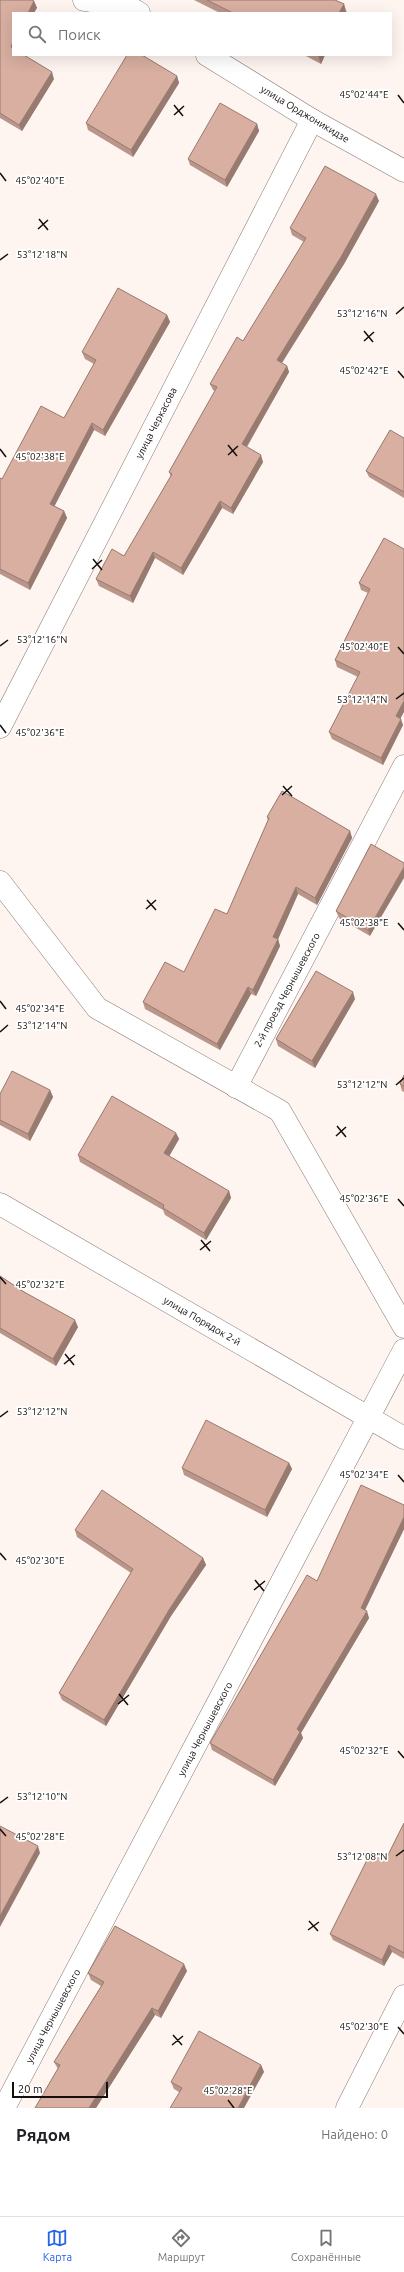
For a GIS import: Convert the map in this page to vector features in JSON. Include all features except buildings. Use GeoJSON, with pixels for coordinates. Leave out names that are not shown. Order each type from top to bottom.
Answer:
{"type":"FeatureCollection","features":[{"type":"Feature","properties":{"kind":"street"},"geometry":{"type":"LineString","coordinates":[[84,0],[129,7],[137,12]]}},
{"type":"Feature","properties":{"kind":"street","name":"улица Орджоникидзе"},"geometry":{"type":"LineString","coordinates":[[209,56],[312,120],[404,171]]}},
{"type":"Feature","properties":{"kind":"street","name":"улица Черкасова"},"geometry":{"type":"LineString","coordinates":[[0,727],[312,120]]}},
{"type":"Feature","properties":{"kind":"street","name":"2-й проезд Чернышевского"},"geometry":{"type":"LineString","coordinates":[[236,1087],[404,766]]}},
{"type":"Feature","properties":{"kind":"street"},"geometry":{"type":"LineString","coordinates":[[0,882],[97,1008],[280,1111],[404,1327]]}},
{"type":"Feature","properties":{"kind":"street","name":"улица Порядок 2-й"},"geometry":{"type":"LineString","coordinates":[[0,1204],[404,1438]]}},
{"type":"Feature","properties":{"kind":"street","name":"улица Чернышевского"},"geometry":{"type":"LineString","coordinates":[[4,2108],[404,1350]]}},
{"type":"Feature","properties":{"kind":"street"},"geometry":{"type":"LineString","coordinates":[[347,2108],[404,1996]]}}]}
